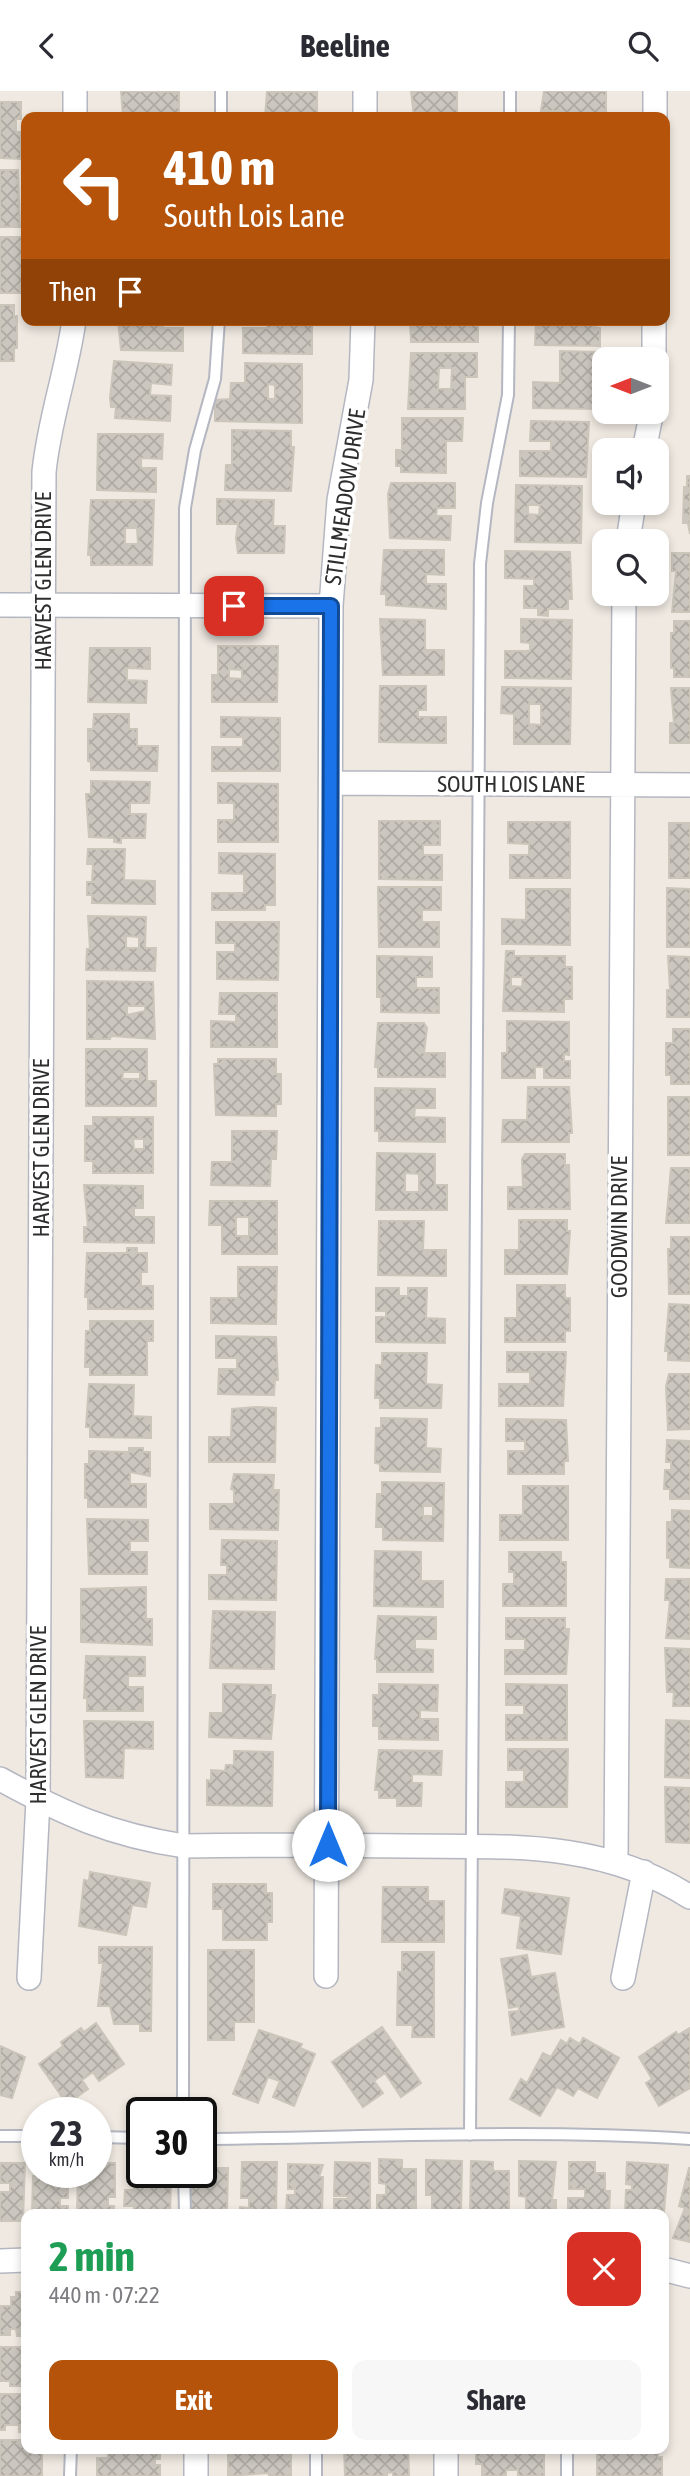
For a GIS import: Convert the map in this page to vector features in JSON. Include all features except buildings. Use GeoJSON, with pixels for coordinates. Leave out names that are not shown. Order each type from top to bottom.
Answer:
{"type":"FeatureCollection","features":[{"type":"Feature","properties":{"kind":"street"},"geometry":{"type":"LineString","coordinates":[[75,91],[75,112]]}},
{"type":"Feature","properties":{"kind":"street"},"geometry":{"type":"LineString","coordinates":[[365,91],[365,112]]}},
{"type":"Feature","properties":{"kind":"street"},"geometry":{"type":"LineString","coordinates":[[655,91],[655,112]]}},
{"type":"Feature","properties":{"kind":"street","name":"HARVEST GLEN DRIVE"},"geometry":{"type":"LineString","coordinates":[[29,1978],[38,1800],[44,472],[48,436],[70,353],[73,326]]}},
{"type":"Feature","properties":{"kind":"street","name":"STILLMEADOW DRIVE"},"geometry":{"type":"LineString","coordinates":[[326,1976],[331,606],[339,499],[361,380],[363,326]]}},
{"type":"Feature","properties":{"kind":"street"},"geometry":{"type":"LineString","coordinates":[[654,326],[654,347]]}},
{"type":"Feature","properties":{"kind":"street"},"geometry":{"type":"LineString","coordinates":[[0,605],[331,606]]}},
{"type":"Feature","properties":{"kind":"street","name":"GOODWIN DRIVE"},"geometry":{"type":"LineString","coordinates":[[616,1861],[624,606]]}},
{"type":"Feature","properties":{"kind":"street","name":"SOUTH LOIS LANE"},"geometry":{"type":"LineString","coordinates":[[332,783],[690,785]]}},
{"type":"Feature","properties":{"kind":"street"},"geometry":{"type":"LineString","coordinates":[[0,1779],[86,1823],[133,1838],[184,1846],[542,1848],[616,1861],[644,1872],[690,1897]]}},
{"type":"Feature","properties":{"kind":"street"},"geometry":{"type":"LineString","coordinates":[[623,1978],[644,1872]]}},
{"type":"Feature","properties":{"kind":"street"},"geometry":{"type":"LineString","coordinates":[[0,2261],[21,2260]]}},
{"type":"Feature","properties":{"kind":"street"},"geometry":{"type":"LineString","coordinates":[[669,2271],[690,2276]]}},
{"type":"Feature","properties":{"kind":"street"},"geometry":{"type":"LineString","coordinates":[[196,2454],[196,2476]]}},
{"type":"Feature","properties":{"kind":"street"},"geometry":{"type":"LineString","coordinates":[[446,2454],[446,2476]]}},
{"type":"Feature","properties":{"kind":"lane"},"geometry":{"type":"LineString","coordinates":[[221,91],[221,112]]}},
{"type":"Feature","properties":{"kind":"lane"},"geometry":{"type":"LineString","coordinates":[[510,91],[510,112]]}},
{"type":"Feature","properties":{"kind":"lane"},"geometry":{"type":"LineString","coordinates":[[183,2097],[185,508],[195,450],[215,379],[219,326]]}},
{"type":"Feature","properties":{"kind":"lane"},"geometry":{"type":"LineString","coordinates":[[470,2135],[480,564],[487,503],[508,395],[509,326]]}},
{"type":"Feature","properties":{"kind":"lane"},"geometry":{"type":"LineString","coordinates":[[217,2139],[628,2135],[690,2139]]}},
{"type":"Feature","properties":{"kind":"lane"},"geometry":{"type":"LineString","coordinates":[[0,2136],[21,2136]]}},
{"type":"Feature","properties":{"kind":"lane"},"geometry":{"type":"LineString","coordinates":[[184,2188],[185,2209]]}},
{"type":"Feature","properties":{"kind":"lane"},"geometry":{"type":"LineString","coordinates":[[71,2454],[71,2476]]}},
{"type":"Feature","properties":{"kind":"lane"},"geometry":{"type":"LineString","coordinates":[[316,2454],[316,2476]]}},
{"type":"Feature","properties":{"kind":"lane"},"geometry":{"type":"LineString","coordinates":[[566,2454],[567,2476]]}},
{"type":"Feature","properties":{"kind":"route"},"geometry":{"type":"LineString","coordinates":[[234,606],[331,606],[328,1845]]}}]}
